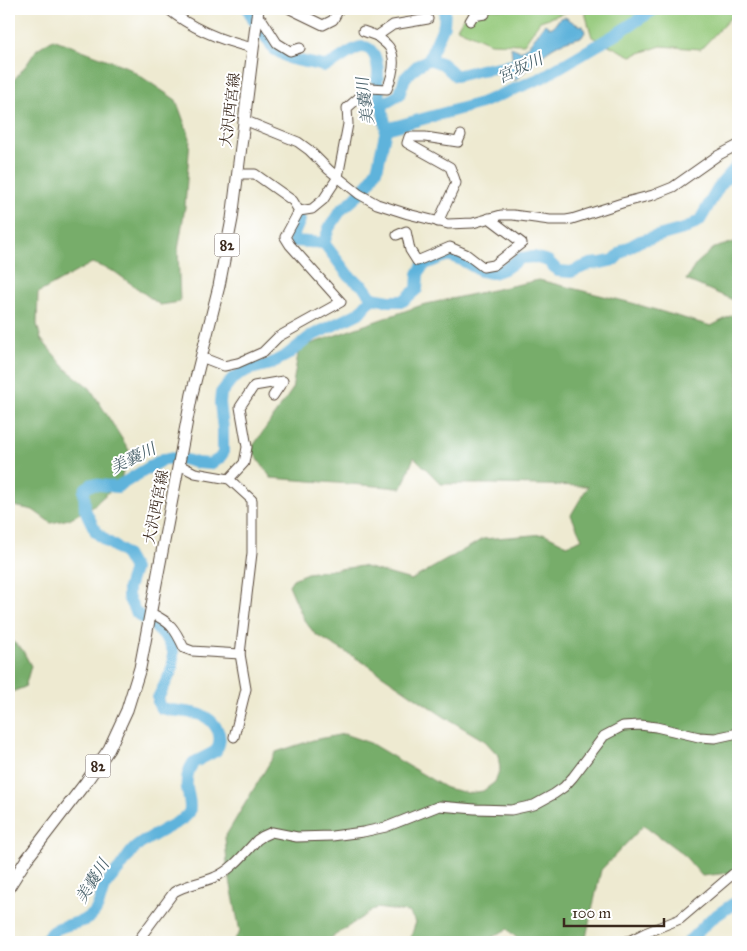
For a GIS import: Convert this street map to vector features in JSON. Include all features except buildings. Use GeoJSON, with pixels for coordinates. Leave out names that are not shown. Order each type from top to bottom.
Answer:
{"type":"FeatureCollection","features":[{"type":"Feature","properties":{"kind":"main road","name":"大沢西宮線"},"geometry":{"type":"LineString","coordinates":[[9,887],[26,860],[109,749],[127,710],[140,668],[192,394],[219,286],[232,219],[258,13]]}},
{"type":"Feature","properties":{"kind":"street"},"geometry":{"type":"LineString","coordinates":[[168,9],[188,24],[209,34],[253,48]]}},
{"type":"Feature","properties":{"kind":"street"},"geometry":{"type":"LineString","coordinates":[[290,9],[323,26],[333,20],[339,9]]}},
{"type":"Feature","properties":{"kind":"street"},"geometry":{"type":"LineString","coordinates":[[258,13],[277,43],[290,50],[300,48]]}},
{"type":"Feature","properties":{"kind":"street"},"geometry":{"type":"LineString","coordinates":[[470,21],[473,16],[485,14]]}},
{"type":"Feature","properties":{"kind":"street"},"geometry":{"type":"LineString","coordinates":[[377,36],[393,25],[428,19]]}},
{"type":"Feature","properties":{"kind":"street"},"geometry":{"type":"LineString","coordinates":[[299,211],[312,209],[323,200],[338,178],[348,124],[347,108],[370,88],[387,89],[390,82],[394,62],[390,48],[377,36],[363,30]]}},
{"type":"Feature","properties":{"kind":"street"},"geometry":{"type":"LineString","coordinates":[[244,120],[298,142],[338,178],[359,194],[378,204],[448,224],[474,223],[501,215],[550,220],[572,219],[653,195],[673,187],[717,156],[738,145]]}},
{"type":"Feature","properties":{"kind":"street"},"geometry":{"type":"LineString","coordinates":[[438,222],[456,183],[454,177],[450,167],[407,143],[409,138],[458,142],[461,135]]}},
{"type":"Feature","properties":{"kind":"street"},"geometry":{"type":"LineString","coordinates":[[238,174],[255,174],[293,201],[299,211]]}},
{"type":"Feature","properties":{"kind":"street"},"geometry":{"type":"LineString","coordinates":[[201,357],[224,366],[238,363],[263,352],[278,337],[340,302],[290,245],[286,237],[299,211]]}},
{"type":"Feature","properties":{"kind":"street"},"geometry":{"type":"LineString","coordinates":[[397,235],[406,230],[410,250],[417,261],[450,248],[466,254],[483,267],[494,265],[522,243],[489,218]]}},
{"type":"Feature","properties":{"kind":"street"},"geometry":{"type":"LineString","coordinates":[[230,479],[244,463],[247,447],[240,407],[254,386],[283,381],[273,396]]}},
{"type":"Feature","properties":{"kind":"street"},"geometry":{"type":"LineString","coordinates":[[180,460],[195,473],[230,479],[252,500],[252,553],[240,654],[246,689],[234,736]]}},
{"type":"Feature","properties":{"kind":"street"},"geometry":{"type":"LineString","coordinates":[[150,618],[166,621],[177,633],[184,648],[192,651],[240,654]]}},
{"type":"Feature","properties":{"kind":"street"},"geometry":{"type":"LineString","coordinates":[[137,942],[174,892],[180,888],[216,877],[226,871],[257,840],[272,832],[298,837],[332,836],[386,827],[439,806],[511,810],[534,805],[564,787],[604,736],[623,726],[640,724],[699,737],[715,738],[738,733]]}},
{"type":"Feature","properties":{"kind":"street"},"geometry":{"type":"LineString","coordinates":[[623,942],[680,918],[733,874],[738,872]]}},
{"type":"Feature","properties":{"kind":"green space"},"geometry":{"type":"Polygon","coordinates":[[[576,9],[540,21],[524,44],[490,43],[457,28],[468,10],[576,9]]]}},
{"type":"Feature","properties":{"kind":"green space"},"geometry":{"type":"Polygon","coordinates":[[[584,9],[738,9],[738,14],[733,15],[701,49],[661,46],[631,56],[592,37],[584,9]]]}},
{"type":"Feature","properties":{"kind":"green space"},"geometry":{"type":"Polygon","coordinates":[[[53,39],[127,67],[176,100],[190,138],[185,207],[178,250],[180,302],[160,305],[115,272],[92,263],[38,293],[37,324],[41,339],[67,370],[90,388],[129,450],[120,482],[93,506],[69,519],[51,523],[33,510],[9,505],[9,86],[37,49],[53,39]]]}},
{"type":"Feature","properties":{"kind":"green space"},"geometry":{"type":"Polygon","coordinates":[[[738,241],[738,302],[686,280],[696,264],[714,248],[738,241]]]}},
{"type":"Feature","properties":{"kind":"green space"},"geometry":{"type":"Polygon","coordinates":[[[539,280],[632,303],[711,326],[738,312],[738,872],[702,876],[683,854],[644,825],[601,870],[585,942],[521,942],[507,929],[484,942],[409,942],[416,922],[408,912],[376,908],[325,942],[232,942],[240,932],[227,864],[225,837],[276,752],[313,740],[344,734],[370,743],[446,788],[468,793],[483,791],[495,782],[500,769],[498,755],[485,741],[443,716],[366,664],[315,634],[304,620],[289,585],[293,579],[307,573],[362,566],[411,580],[483,539],[545,534],[567,545],[582,539],[571,515],[588,486],[441,484],[414,457],[402,488],[271,478],[251,449],[292,390],[299,348],[422,305],[539,280]]]}},
{"type":"Feature","properties":{"kind":"green space"},"geometry":{"type":"Polygon","coordinates":[[[9,639],[22,649],[31,666],[25,687],[9,693],[9,639]]]}},
{"type":"Feature","properties":{"kind":"water"},"geometry":{"type":"Polygon","coordinates":[[[565,17],[583,26],[585,32],[582,37],[561,43],[552,48],[515,81],[511,47],[520,51],[524,49],[531,43],[545,24],[550,28],[560,18],[565,17]]]}},
{"type":"Feature","properties":{"kind":"waterway","name":"美嚢川"},"geometry":{"type":"LineString","coordinates":[[44,942],[55,930],[82,921],[93,914],[98,907],[103,889],[134,849],[150,837],[183,819],[189,813],[190,804],[187,782],[190,769],[193,763],[216,751],[220,740],[217,729],[207,718],[193,713],[161,708],[158,703],[158,698],[173,666],[173,650],[168,640],[149,620],[141,617],[135,611],[128,597],[128,588],[134,569],[126,555],[96,532],[85,509],[84,492],[86,488],[92,484],[117,487],[163,459],[179,458],[210,464],[219,459],[223,453],[221,393],[232,379],[247,370],[270,364],[287,355],[311,336],[359,313],[372,298],[364,287],[349,276],[324,243],[329,228],[341,210],[370,182],[378,166],[386,129],[377,81],[378,69],[375,57],[370,50],[364,47],[351,51],[331,64],[324,66],[291,59],[274,49],[248,9]]}},
{"type":"Feature","properties":{"kind":"waterway"},"geometry":{"type":"LineString","coordinates":[[382,105],[399,95],[405,78],[417,66],[429,59],[444,25],[445,9]]}},
{"type":"Feature","properties":{"kind":"waterway","name":"宮坂川"},"geometry":{"type":"LineString","coordinates":[[386,129],[481,103],[541,78],[655,9]]}},
{"type":"Feature","properties":{"kind":"waterway"},"geometry":{"type":"LineString","coordinates":[[429,59],[443,64],[456,76],[513,65]]}},
{"type":"Feature","properties":{"kind":"waterway"},"geometry":{"type":"LineString","coordinates":[[372,298],[403,301],[417,289],[418,274],[423,265],[448,255],[462,260],[481,271],[492,273],[506,268],[521,258],[534,257],[548,261],[558,271],[571,272],[590,264],[614,260],[624,250],[640,241],[687,228],[700,220],[720,185],[738,165]]}},
{"type":"Feature","properties":{"kind":"waterway"},"geometry":{"type":"LineString","coordinates":[[300,220],[293,236],[294,241],[324,243]]}},
{"type":"Feature","properties":{"kind":"waterway"},"geometry":{"type":"LineString","coordinates":[[688,942],[711,919],[733,904],[738,905]]}}]}
